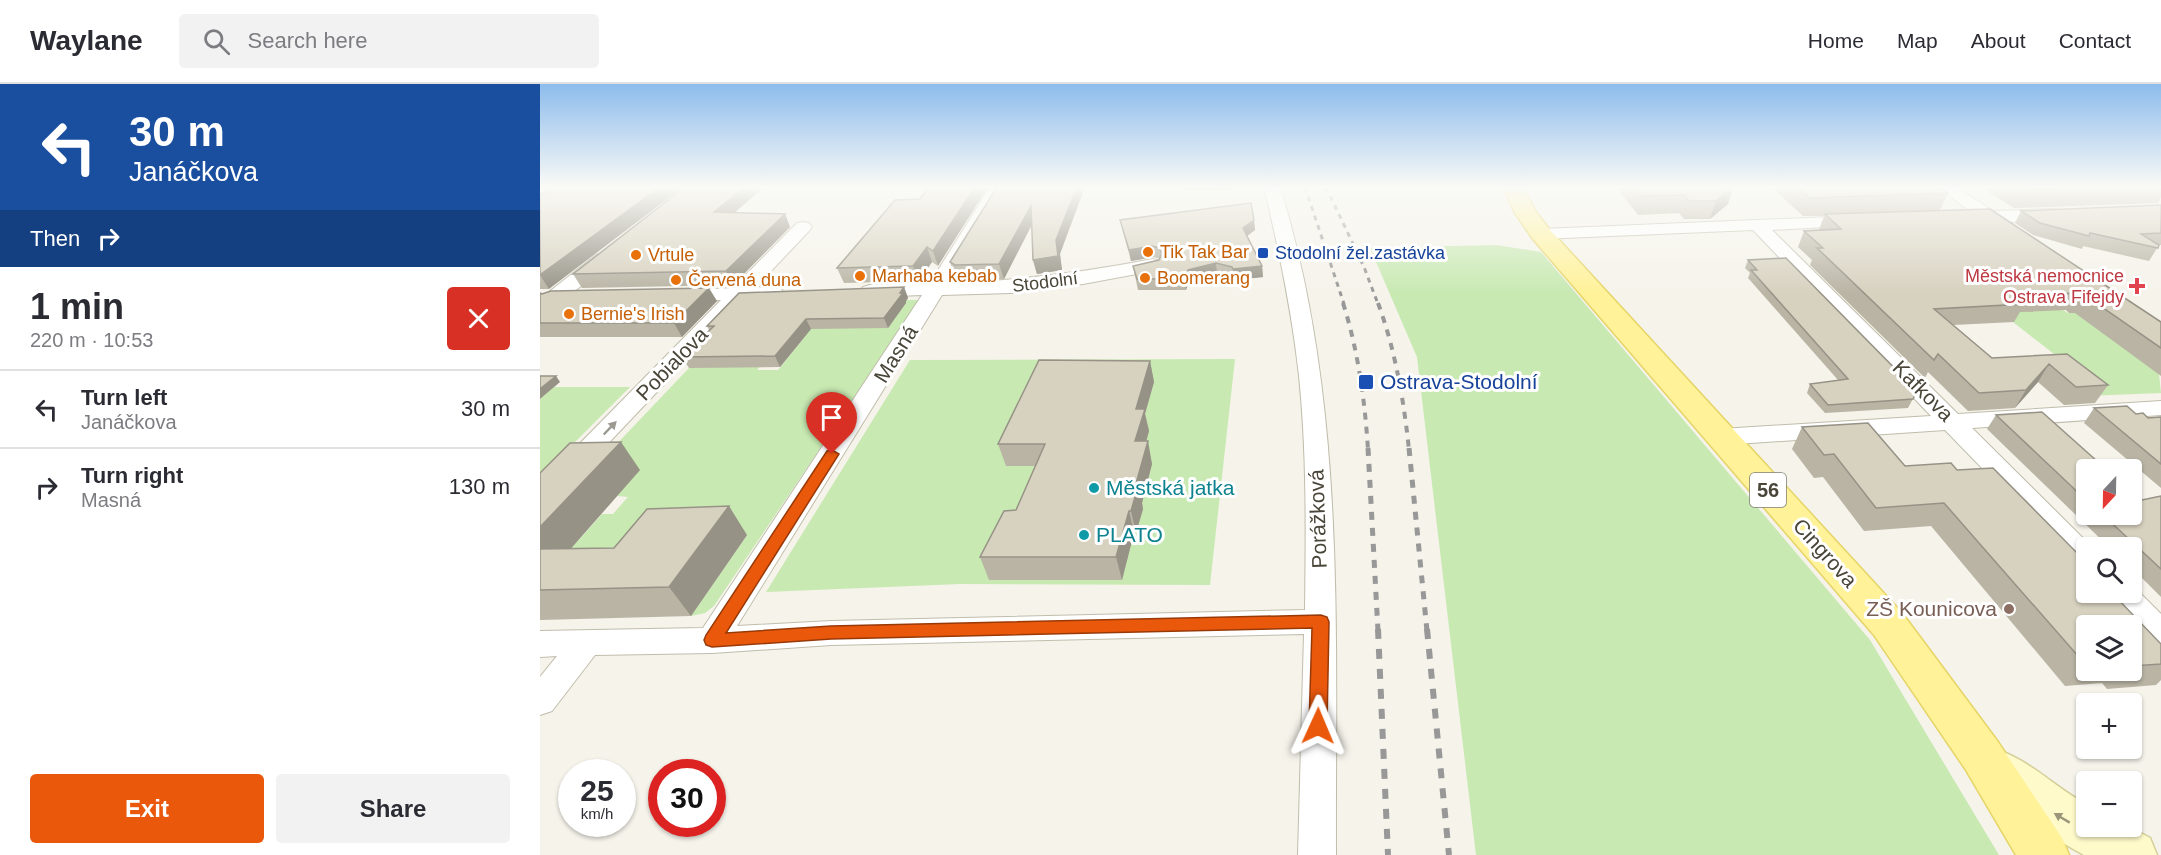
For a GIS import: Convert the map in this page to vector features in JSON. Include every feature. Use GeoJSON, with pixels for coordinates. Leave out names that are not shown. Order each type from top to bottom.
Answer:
{"type":"FeatureCollection","features":[{"type":"Feature","properties":{"kind":"main road","name":"Cingrova"},"geometry":{"type":"LineString","coordinates":[[1533,223],[1888,624],[1982,756],[2044,855]]}},
{"type":"Feature","properties":{"kind":"main road"},"geometry":{"type":"LineString","coordinates":[[1982,756],[2050,810],[2132,855]]}},
{"type":"Feature","properties":{"kind":"street","name":"Masná"},"geometry":{"type":"LineString","coordinates":[[712,640],[936,290],[976,223]]}},
{"type":"Feature","properties":{"kind":"street","name":"Porážková"},"geometry":{"type":"LineString","coordinates":[[1281,223],[1296,285],[1313,404],[1321,622],[1317,855]]}},
{"type":"Feature","properties":{"kind":"street"},"geometry":{"type":"LineString","coordinates":[[1541,234],[1817,223]]}},
{"type":"Feature","properties":{"kind":"street"},"geometry":{"type":"LineString","coordinates":[[1999,223],[2011,231]]}},
{"type":"Feature","properties":{"kind":"street","name":"Kafkova"},"geometry":{"type":"LineString","coordinates":[[1758,226],[2076,548]]}},
{"type":"Feature","properties":{"kind":"street","name":"Pobialova"},"geometry":{"type":"LineString","coordinates":[[540,500],[804,227]]}},
{"type":"Feature","properties":{"kind":"street"},"geometry":{"type":"LineString","coordinates":[[545,301],[619,246]]}},
{"type":"Feature","properties":{"kind":"street","name":"Stodolní"},"geometry":{"type":"LineString","coordinates":[[855,292],[1032,285],[1153,265]]}},
{"type":"Feature","properties":{"kind":"street"},"geometry":{"type":"LineString","coordinates":[[661,295],[798,292]]}},
{"type":"Feature","properties":{"kind":"street"},"geometry":{"type":"LineString","coordinates":[[545,301],[583,296]]}},
{"type":"Feature","properties":{"kind":"street"},"geometry":{"type":"LineString","coordinates":[[1721,437],[2161,408]]}},
{"type":"Feature","properties":{"kind":"street"},"geometry":{"type":"LineString","coordinates":[[2131,603],[2161,634]]}},
{"type":"Feature","properties":{"kind":"street"},"geometry":{"type":"LineString","coordinates":[[540,644],[712,640],[831,633],[1321,622]]}},
{"type":"Feature","properties":{"kind":"street"},"geometry":{"type":"LineString","coordinates":[[540,701],[586,644]]}},
{"type":"Feature","properties":{"kind":"green space"},"geometry":{"type":"Polygon","coordinates":[[[1496,245],[1541,252],[1870,640],[1999,855],[1476,855],[1417,357],[1370,248],[1496,245]]]}},
{"type":"Feature","properties":{"kind":"green space"},"geometry":{"type":"Polygon","coordinates":[[[1963,252],[2068,313],[2075,312],[2159,374],[2161,393],[2086,396],[2059,358],[2013,322],[1963,252]]]}},
{"type":"Feature","properties":{"kind":"green space"},"geometry":{"type":"Polygon","coordinates":[[[902,300],[920,300],[714,606],[705,613],[691,616],[747,535],[591,577],[555,620],[590,578],[540,558],[569,542],[578,541],[602,514],[613,514],[628,497],[618,496],[591,471],[689,368],[771,329],[902,300]],[[785,336],[757,370],[778,370],[805,336],[785,336]]]}},
{"type":"Feature","properties":{"kind":"green space"},"geometry":{"type":"Polygon","coordinates":[[[1235,359],[1210,585],[960,584],[766,592],[910,360],[1235,359]]]}},
{"type":"Feature","properties":{"kind":"green space"},"geometry":{"type":"Polygon","coordinates":[[[554,387],[630,387],[540,477],[540,399],[554,387]]]}},
{"type":"Feature","properties":{"kind":"building"},"geometry":{"type":"Polygon","coordinates":[[[540,223],[611,223],[540,275],[540,223]]]}},
{"type":"Feature","properties":{"kind":"building"},"geometry":{"type":"Polygon","coordinates":[[[639,223],[776,223],[726,271],[573,274],[639,223]]]}},
{"type":"Feature","properties":{"kind":"building"},"geometry":{"type":"Polygon","coordinates":[[[875,223],[951,223],[933,251],[927,247],[913,266],[837,268],[875,223]]]}},
{"type":"Feature","properties":{"kind":"building"},"geometry":{"type":"Polygon","coordinates":[[[974,223],[1022,223],[999,264],[955,265],[950,262],[974,223]]]}},
{"type":"Feature","properties":{"kind":"building"},"geometry":{"type":"Polygon","coordinates":[[[1032,223],[1063,223],[1056,240],[1058,256],[1033,260],[1032,223]]]}},
{"type":"Feature","properties":{"kind":"building"},"geometry":{"type":"Polygon","coordinates":[[[1121,223],[1250,223],[1243,228],[1262,266],[1233,269],[1216,263],[1188,270],[1185,279],[1137,279],[1133,266],[1159,260],[1162,253],[1159,248],[1152,246],[1129,250],[1121,223]]]}},
{"type":"Feature","properties":{"kind":"building"},"geometry":{"type":"Polygon","coordinates":[[[1835,223],[2011,223],[2161,322],[2161,348],[2086,296],[2076,293],[2013,296],[2024,304],[1934,309],[1992,358],[2067,354],[2108,385],[2076,387],[2049,364],[2026,390],[1979,393],[1938,354],[1934,360],[1817,248],[1823,248],[1804,231],[1841,229],[1835,223]]]}},
{"type":"Feature","properties":{"kind":"building"},"geometry":{"type":"Polygon","coordinates":[[[2040,223],[2161,223],[2161,233],[2141,234],[2159,245],[2158,248],[2090,233],[2089,236],[2040,223]]]}},
{"type":"Feature","properties":{"kind":"building"},"geometry":{"type":"Polygon","coordinates":[[[1786,258],[1917,391],[1913,399],[1828,405],[1810,384],[1848,379],[1751,270],[1757,270],[1748,260],[1786,258]]]}},
{"type":"Feature","properties":{"kind":"building"},"geometry":{"type":"Polygon","coordinates":[[[904,287],[900,293],[903,293],[884,318],[806,319],[775,356],[682,357],[714,326],[707,326],[739,293],[904,287]]]}},
{"type":"Feature","properties":{"kind":"building"},"geometry":{"type":"Polygon","coordinates":[[[709,288],[674,323],[540,323],[540,293],[709,288]]]}},
{"type":"Feature","properties":{"kind":"building","name":"Městská jatka"},"geometry":{"type":"Polygon","coordinates":[[[1039,360],[1150,361],[1136,409],[1145,409],[1135,441],[1148,441],[1135,487],[1138,487],[1116,557],[980,557],[1004,511],[1016,510],[1045,444],[998,444],[1039,360]]]}},
{"type":"Feature","properties":{"kind":"building"},"geometry":{"type":"Polygon","coordinates":[[[540,376],[556,376],[540,389],[540,376]]]}},
{"type":"Feature","properties":{"kind":"building"},"geometry":{"type":"Polygon","coordinates":[[[2127,406],[2136,414],[2143,413],[2148,418],[2161,417],[2161,464],[2094,408],[2127,406]]]}},
{"type":"Feature","properties":{"kind":"building"},"geometry":{"type":"Polygon","coordinates":[[[2042,412],[2095,459],[2076,459],[2076,491],[1996,415],[2042,412]]]}},
{"type":"Feature","properties":{"kind":"building"},"geometry":{"type":"Polygon","coordinates":[[[1868,423],[1905,466],[1951,463],[1957,470],[1993,468],[2076,552],[2076,603],[2122,603],[2133,615],[2076,615],[2076,654],[1944,503],[1876,508],[1834,454],[1824,455],[1802,427],[1868,423]]]}},
{"type":"Feature","properties":{"kind":"building"},"geometry":{"type":"Polygon","coordinates":[[[621,442],[540,527],[540,473],[570,443],[621,442]]]}},
{"type":"Feature","properties":{"kind":"building"},"geometry":{"type":"Polygon","coordinates":[[[2161,496],[2161,569],[2142,551],[2142,537],[2127,537],[2114,525],[2142,525],[2142,500],[2161,496]]]}},
{"type":"Feature","properties":{"kind":"building"},"geometry":{"type":"Polygon","coordinates":[[[729,506],[669,587],[540,590],[540,549],[614,548],[647,509],[729,506]]]}},
{"type":"Feature","properties":{"kind":"building"},"geometry":{"type":"Polygon","coordinates":[[[2142,624],[2161,644],[2161,664],[2142,665],[2142,624]]]}},
{"type":"Feature","properties":{"kind":"railway"},"geometry":{"type":"LineString","coordinates":[[1317,223],[1344,304]]}},
{"type":"Feature","properties":{"kind":"railway"},"geometry":{"type":"LineString","coordinates":[[1343,223],[1378,304]]}},
{"type":"Feature","properties":{"kind":"railway"},"geometry":{"type":"LineString","coordinates":[[1343,303],[1360,376],[1368,450]]}},
{"type":"Feature","properties":{"kind":"railway"},"geometry":{"type":"LineString","coordinates":[[1378,303],[1398,375],[1409,450]]}},
{"type":"Feature","properties":{"kind":"railway"},"geometry":{"type":"LineString","coordinates":[[1368,448],[1378,631]]}},
{"type":"Feature","properties":{"kind":"railway"},"geometry":{"type":"LineString","coordinates":[[1409,448],[1427,631]]}},
{"type":"Feature","properties":{"kind":"railway"},"geometry":{"type":"LineString","coordinates":[[1378,629],[1388,855]]}},
{"type":"Feature","properties":{"kind":"railway"},"geometry":{"type":"LineString","coordinates":[[1427,629],[1449,855]]}},
{"type":"Feature","properties":{"kind":"place","name":"Tik Tak Bar"},"geometry":{"type":"Point","coordinates":[1148,252]}},
{"type":"Feature","properties":{"kind":"place","name":"Stodolní žel.zastávka"},"geometry":{"type":"Point","coordinates":[1263,253]}},
{"type":"Feature","properties":{"kind":"place","name":"Vrtule"},"geometry":{"type":"Point","coordinates":[636,255]}},
{"type":"Feature","properties":{"kind":"place","name":"Marhaba kebab"},"geometry":{"type":"Point","coordinates":[860,276]}},
{"type":"Feature","properties":{"kind":"place","name":"Boomerang"},"geometry":{"type":"Point","coordinates":[1145,278]}},
{"type":"Feature","properties":{"kind":"place","name":"Červená duna"},"geometry":{"type":"Point","coordinates":[676,280]}},
{"type":"Feature","properties":{"kind":"place","name":"Městská nemocnice Ostrava Fifejdy"},"geometry":{"type":"Point","coordinates":[2137,286]}},
{"type":"Feature","properties":{"kind":"place","name":"Bernie's Irish"},"geometry":{"type":"Point","coordinates":[569,314]}},
{"type":"Feature","properties":{"kind":"place","name":"Ostrava-Stodolní"},"geometry":{"type":"Point","coordinates":[1366,382]}},
{"type":"Feature","properties":{"kind":"place","name":"Městská jatka"},"geometry":{"type":"Point","coordinates":[1094,488]}},
{"type":"Feature","properties":{"kind":"place","name":"PLATO"},"geometry":{"type":"Point","coordinates":[1084,535]}},
{"type":"Feature","properties":{"kind":"place","name":"ZŠ Kounicova"},"geometry":{"type":"Point","coordinates":[2009,609]}},
{"type":"Feature","properties":{"kind":"route"},"geometry":{"type":"LineString","coordinates":[[832,454],[712,640],[831,633],[1321,622],[1318,726]]}}]}
